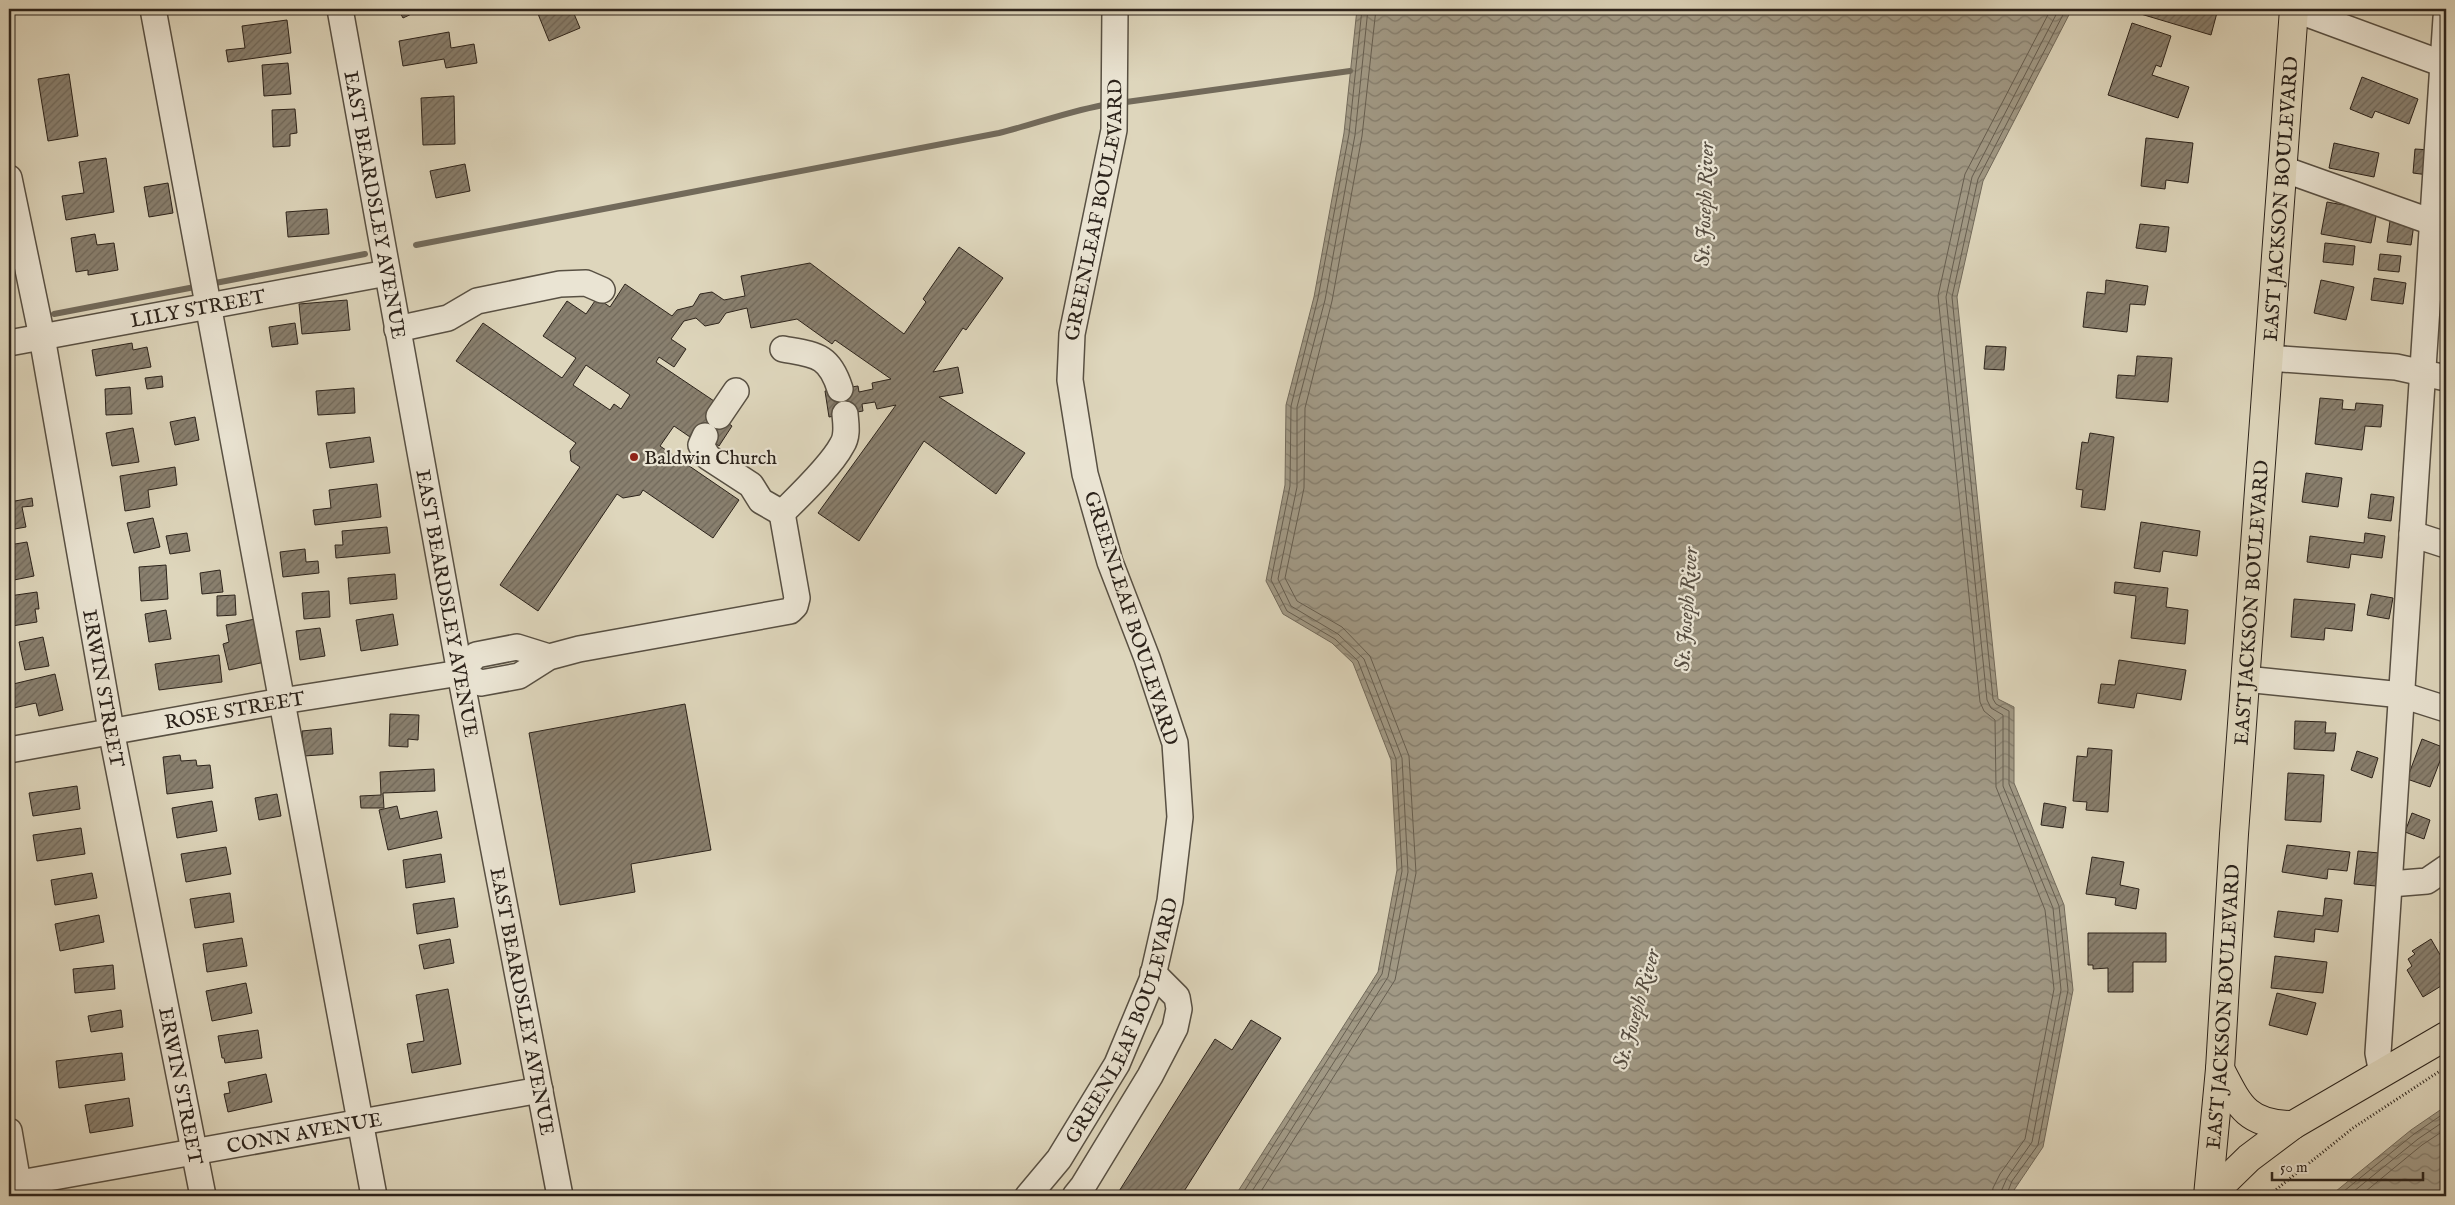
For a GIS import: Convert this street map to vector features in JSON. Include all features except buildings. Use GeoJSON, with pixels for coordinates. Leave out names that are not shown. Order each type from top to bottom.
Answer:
{"type":"FeatureCollection","features":[{"type":"Feature","properties":{"kind":"main road","name":"EAST JACKSON BOULEVARD"},"geometry":{"type":"LineString","coordinates":[[2209,1196],[2220,1069],[2245,679],[2294,9]]}},
{"type":"Feature","properties":{"kind":"main road"},"geometry":{"type":"LineString","coordinates":[[2209,1196],[2249,1158],[2293,1125],[2446,1036]]}},
{"type":"Feature","properties":{"kind":"main road"},"geometry":{"type":"LineString","coordinates":[[2220,1069],[2235,1098],[2252,1116],[2272,1125],[2293,1125]]}},
{"type":"Feature","properties":{"kind":"street"},"geometry":{"type":"LineString","coordinates":[[153,9],[374,1196]]}},
{"type":"Feature","properties":{"kind":"street","name":"EAST BEARDSLEY AVENUE"},"geometry":{"type":"LineString","coordinates":[[340,9],[460,673],[560,1196]]}},
{"type":"Feature","properties":{"kind":"street","name":"GREENLEAF BOULEVARD"},"geometry":{"type":"LineString","coordinates":[[1028,1196],[1059,1159],[1117,1064],[1153,973],[1170,901],[1180,817],[1175,743],[1147,658],[1110,562],[1085,474],[1070,380],[1072,334],[1114,130],[1115,9]]}},
{"type":"Feature","properties":{"kind":"street"},"geometry":{"type":"LineString","coordinates":[[2294,9],[2445,64]]}},
{"type":"Feature","properties":{"kind":"street"},"geometry":{"type":"LineString","coordinates":[[2382,1073],[2378,1053],[2412,534],[2435,374],[2446,18]]}},
{"type":"Feature","properties":{"kind":"street"},"geometry":{"type":"LineString","coordinates":[[2283,169],[2440,224]]}},
{"type":"Feature","properties":{"kind":"street","name":"ERWIN STREET"},"geometry":{"type":"LineString","coordinates":[[9,178],[42,337],[111,730],[203,1196]]}},
{"type":"Feature","properties":{"kind":"street","name":"LILY STREET"},"geometry":{"type":"LineString","coordinates":[[9,343],[387,273]]}},
{"type":"Feature","properties":{"kind":"street"},"geometry":{"type":"LineString","coordinates":[[397,329],[448,318],[477,301],[560,284],[586,283],[602,290]]}},
{"type":"Feature","properties":{"kind":"street"},"geometry":{"type":"LineString","coordinates":[[783,349],[820,356],[834,371],[840,389]]}},
{"type":"Feature","properties":{"kind":"street"},"geometry":{"type":"LineString","coordinates":[[2268,358],[2396,367],[2435,374]]}},
{"type":"Feature","properties":{"kind":"street"},"geometry":{"type":"LineString","coordinates":[[719,416],[736,391]]}},
{"type":"Feature","properties":{"kind":"street"},"geometry":{"type":"LineString","coordinates":[[782,513],[809,486],[843,445],[847,431],[845,414]]}},
{"type":"Feature","properties":{"kind":"street"},"geometry":{"type":"LineString","coordinates":[[705,436],[701,446],[708,457],[751,485],[761,501],[782,513]]}},
{"type":"Feature","properties":{"kind":"street"},"geometry":{"type":"LineString","coordinates":[[460,673],[476,655],[517,647],[549,657],[579,649],[790,611],[795,606],[797,598],[782,513]]}},
{"type":"Feature","properties":{"kind":"street"},"geometry":{"type":"LineString","coordinates":[[2412,534],[2446,546]]}},
{"type":"Feature","properties":{"kind":"street","name":"ROSE STREET"},"geometry":{"type":"LineString","coordinates":[[9,750],[282,700],[460,673]]}},
{"type":"Feature","properties":{"kind":"street"},"geometry":{"type":"LineString","coordinates":[[2245,679],[2402,695],[2446,709]]}},
{"type":"Feature","properties":{"kind":"street"},"geometry":{"type":"LineString","coordinates":[[2390,884],[2427,881],[2446,868]]}},
{"type":"Feature","properties":{"kind":"street"},"geometry":{"type":"LineString","coordinates":[[1074,1196],[1083,1186],[1150,1076],[1175,1028],[1179,1009],[1177,997],[1153,973]]}},
{"type":"Feature","properties":{"kind":"street","name":"CONN AVENUE"},"geometry":{"type":"LineString","coordinates":[[14,1184],[540,1090]]}},
{"type":"Feature","properties":{"kind":"street"},"geometry":{"type":"LineString","coordinates":[[9,1131],[14,1184]]}},
{"type":"Feature","properties":{"kind":"path"},"geometry":{"type":"LineString","coordinates":[[2268,1196],[2353,1128],[2446,1067]]}},
{"type":"Feature","properties":{"kind":"water","name":"St. Joseph River"},"geometry":{"type":"Polygon","coordinates":[[[1357,9],[2072,9],[1983,181],[1957,297],[1998,699],[2014,707],[2014,783],[2064,905],[2073,990],[2043,1147],[2010,1196],[1235,1196],[1378,972],[1397,870],[1391,760],[1353,663],[1332,643],[1283,614],[1266,581],[1285,485],[1286,405],[1314,297],[1344,133],[1357,9]]]}},
{"type":"Feature","properties":{"kind":"water"},"geometry":{"type":"Polygon","coordinates":[[[2446,1106],[2446,1196],[2330,1196],[2411,1130],[2446,1106]]]}},
{"type":"Feature","properties":{"kind":"waterway"},"geometry":{"type":"LineString","coordinates":[[1119,103],[1350,71]]}},
{"type":"Feature","properties":{"kind":"waterway"},"geometry":{"type":"LineString","coordinates":[[416,245],[999,133],[1109,104]]}},
{"type":"Feature","properties":{"kind":"waterway"},"geometry":{"type":"LineString","coordinates":[[210,284],[365,254]]}},
{"type":"Feature","properties":{"kind":"waterway"},"geometry":{"type":"LineString","coordinates":[[54,314],[200,286]]}},
{"type":"Feature","properties":{"kind":"place","name":"Baldwin Church"},"geometry":{"type":"Point","coordinates":[634,457]}}]}
